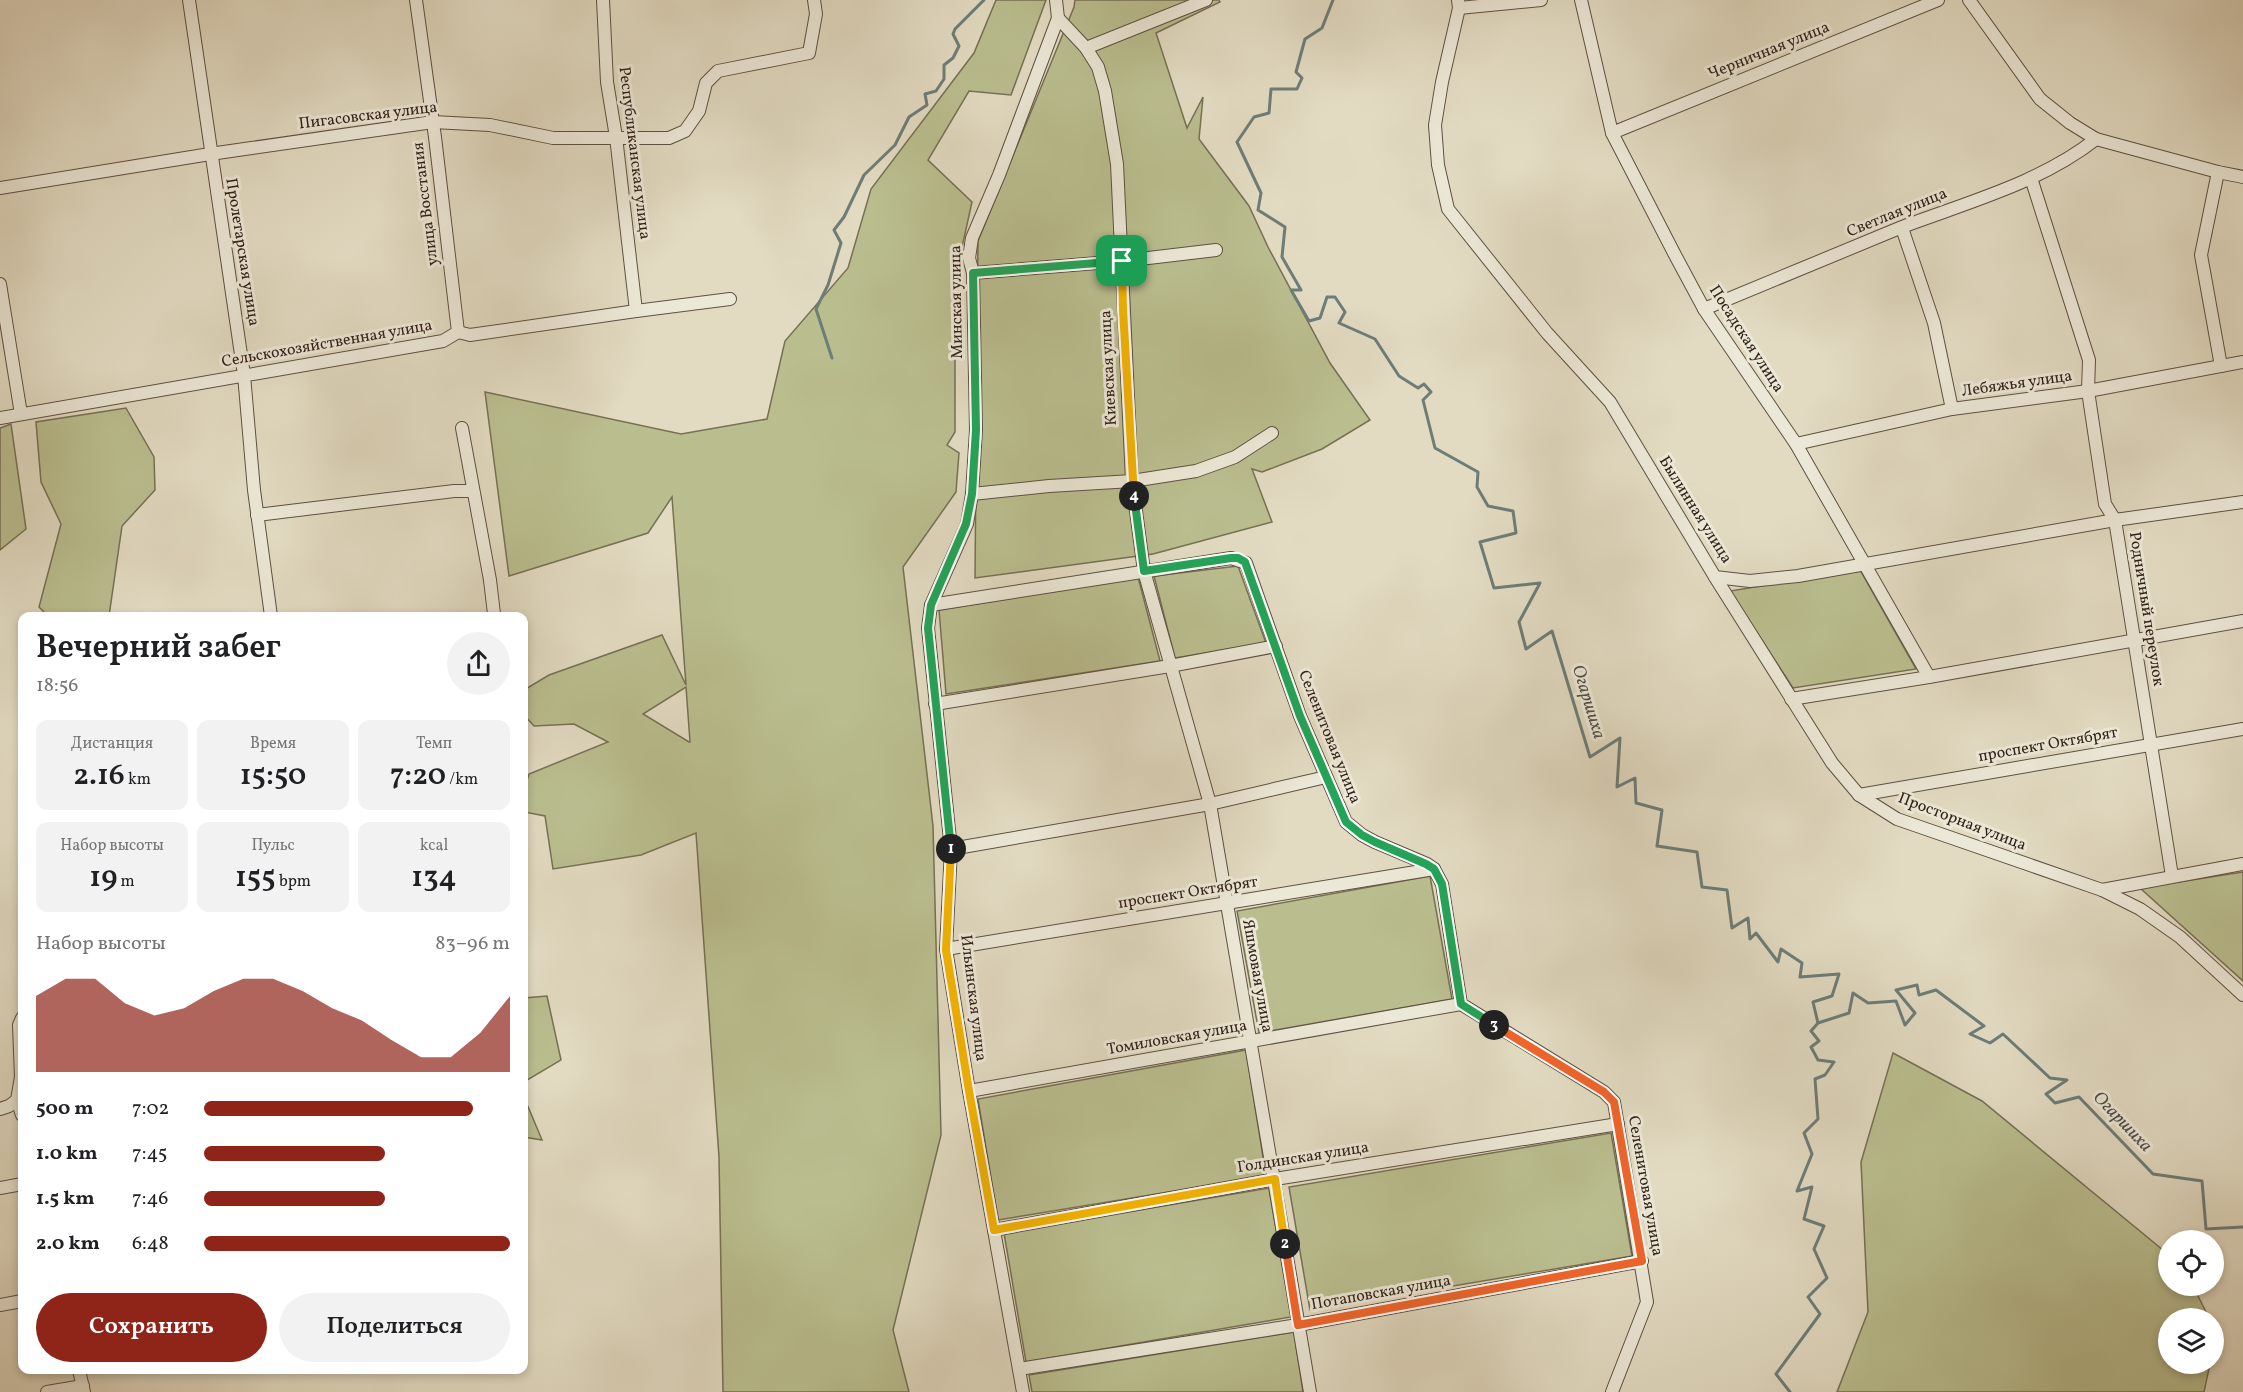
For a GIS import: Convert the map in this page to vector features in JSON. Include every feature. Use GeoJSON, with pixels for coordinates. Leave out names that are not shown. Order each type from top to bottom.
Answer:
{"type":"FeatureCollection","features":[{"type":"Feature","properties":{"kind":"street","name":"Пролетарская улица"},"geometry":{"type":"LineString","coordinates":[[189,0],[244,375],[257,515],[270,612]]}},
{"type":"Feature","properties":{"kind":"street","name":"улица Восстания"},"geometry":{"type":"LineString","coordinates":[[416,0],[458,332]]}},
{"type":"Feature","properties":{"kind":"street","name":"Республиканская улица"},"geometry":{"type":"LineString","coordinates":[[603,0],[607,82],[616,137],[636,311]]}},
{"type":"Feature","properties":{"kind":"street","name":"Пигасовская улица"},"geometry":{"type":"LineString","coordinates":[[0,189],[210,154],[433,122],[490,125],[553,138],[669,138],[685,131],[699,111],[706,82],[718,71],[809,53],[816,14],[814,0]]}},
{"type":"Feature","properties":{"kind":"street"},"geometry":{"type":"LineString","coordinates":[[1056,0],[1058,18]]}},
{"type":"Feature","properties":{"kind":"street"},"geometry":{"type":"LineString","coordinates":[[1086,48],[1206,0]]}},
{"type":"Feature","properties":{"kind":"street"},"geometry":{"type":"LineString","coordinates":[[1458,4],[1541,0]]}},
{"type":"Feature","properties":{"kind":"street","name":"Посадская улица"},"geometry":{"type":"LineString","coordinates":[[1581,0],[1612,133],[1704,309],[1796,444],[1929,677]]}},
{"type":"Feature","properties":{"kind":"street","name":"Черничная улица"},"geometry":{"type":"LineString","coordinates":[[1612,133],[1938,0]]}},
{"type":"Feature","properties":{"kind":"street"},"geometry":{"type":"LineString","coordinates":[[1968,0],[2040,99],[2070,123],[2096,139],[2243,177]]}},
{"type":"Feature","properties":{"kind":"street","name":"Былинная улица"},"geometry":{"type":"LineString","coordinates":[[1458,4],[1435,125],[1437,165],[1448,209],[1547,333],[1610,402],[1715,577],[1750,581],[1798,576],[2115,520],[2243,502]]}},
{"type":"Feature","properties":{"kind":"street","name":"Киевская улица"},"geometry":{"type":"LineString","coordinates":[[1058,18],[1086,48],[1098,67],[1105,91],[1117,164],[1132,481],[1144,571]]}},
{"type":"Feature","properties":{"kind":"street","name":"Минская улица"},"geometry":{"type":"LineString","coordinates":[[931,605],[966,524],[972,494],[976,430],[973,273],[969,258],[972,238],[999,175],[1058,18]]}},
{"type":"Feature","properties":{"kind":"street","name":"Светлая улица"},"geometry":{"type":"LineString","coordinates":[[1704,309],[2031,178],[2079,153],[2096,139]]}},
{"type":"Feature","properties":{"kind":"street"},"geometry":{"type":"LineString","coordinates":[[2218,172],[2201,255],[2221,366]]}},
{"type":"Feature","properties":{"kind":"street","name":"Родничный переулок"},"geometry":{"type":"LineString","coordinates":[[2031,178],[2089,360],[2088,391],[2105,504],[2115,520],[2172,876]]}},
{"type":"Feature","properties":{"kind":"street"},"geometry":{"type":"LineString","coordinates":[[1902,228],[1934,323],[1952,409]]}},
{"type":"Feature","properties":{"kind":"street"},"geometry":{"type":"LineString","coordinates":[[973,273],[1122,261],[1216,250]]}},
{"type":"Feature","properties":{"kind":"street"},"geometry":{"type":"LineString","coordinates":[[0,284],[21,414]]}},
{"type":"Feature","properties":{"kind":"street","name":"Сельскохозяйственная улица"},"geometry":{"type":"LineString","coordinates":[[0,418],[443,341],[458,332],[470,335],[730,299]]}},
{"type":"Feature","properties":{"kind":"street","name":"Лебяжья улица"},"geometry":{"type":"LineString","coordinates":[[1796,444],[1952,409],[2088,391],[2243,362]]}},
{"type":"Feature","properties":{"kind":"street"},"geometry":{"type":"LineString","coordinates":[[462,428],[494,612]]}},
{"type":"Feature","properties":{"kind":"street"},"geometry":{"type":"LineString","coordinates":[[972,494],[1132,481],[1196,471],[1235,457],[1272,433]]}},
{"type":"Feature","properties":{"kind":"street"},"geometry":{"type":"LineString","coordinates":[[257,515],[454,491],[473,491]]}},
{"type":"Feature","properties":{"kind":"street","name":"Селенитовая улица"},"geometry":{"type":"LineString","coordinates":[[1144,571],[1231,558],[1238,558],[1245,562],[1300,716],[1346,822],[1368,839],[1434,869]]}},
{"type":"Feature","properties":{"kind":"street"},"geometry":{"type":"LineString","coordinates":[[931,605],[1144,571]]}},
{"type":"Feature","properties":{"kind":"street","name":"Яшмовая улица"},"geometry":{"type":"LineString","coordinates":[[1144,571],[1210,804],[1310,1392]]}},
{"type":"Feature","properties":{"kind":"street","name":"Просторная улица"},"geometry":{"type":"LineString","coordinates":[[1715,577],[1832,763],[1859,795],[1898,819],[2102,890],[2140,909],[2180,937],[2243,994]]}},
{"type":"Feature","properties":{"kind":"street","name":"Ильинская улица"},"geometry":{"type":"LineString","coordinates":[[931,605],[928,628],[951,849],[946,950],[1023,1392]]}},
{"type":"Feature","properties":{"kind":"street"},"geometry":{"type":"LineString","coordinates":[[1791,699],[2243,621]]}},
{"type":"Feature","properties":{"kind":"street"},"geometry":{"type":"LineString","coordinates":[[935,704],[1170,666],[1276,646]]}},
{"type":"Feature","properties":{"kind":"street","name":"проспект Октябрят"},"geometry":{"type":"LineString","coordinates":[[1859,795],[2243,729]]}},
{"type":"Feature","properties":{"kind":"street"},"geometry":{"type":"LineString","coordinates":[[951,849],[1210,804],[1326,777]]}},
{"type":"Feature","properties":{"kind":"street"},"geometry":{"type":"LineString","coordinates":[[2102,890],[2243,864]]}},
{"type":"Feature","properties":{"kind":"street"},"geometry":{"type":"LineString","coordinates":[[1434,869],[1442,884],[1461,1004]]}},
{"type":"Feature","properties":{"kind":"street","name":"проспект Октябрят"},"geometry":{"type":"LineString","coordinates":[[946,950],[1434,869]]}},
{"type":"Feature","properties":{"kind":"street","name":"Селенитовая улица"},"geometry":{"type":"LineString","coordinates":[[1461,1004],[1604,1092],[1614,1102],[1647,1302],[1612,1392]]}},
{"type":"Feature","properties":{"kind":"street","name":"Томиловская улица"},"geometry":{"type":"LineString","coordinates":[[969,1091],[1461,1004]]}},
{"type":"Feature","properties":{"kind":"street"},"geometry":{"type":"LineString","coordinates":[[0,1109],[17,1100],[18,1094]]}},
{"type":"Feature","properties":{"kind":"street","name":"Голдинская улица"},"geometry":{"type":"LineString","coordinates":[[994,1230],[1275,1179],[1618,1124]]}},
{"type":"Feature","properties":{"kind":"street"},"geometry":{"type":"LineString","coordinates":[[0,1188],[18,1185]]}},
{"type":"Feature","properties":{"kind":"street","name":"Потаповская улица"},"geometry":{"type":"LineString","coordinates":[[1019,1370],[1298,1325],[1642,1261]]}},
{"type":"Feature","properties":{"kind":"street"},"geometry":{"type":"LineString","coordinates":[[0,1305],[18,1302]]}},
{"type":"Feature","properties":{"kind":"street"},"geometry":{"type":"LineString","coordinates":[[47,1392],[83,1389],[80,1374]]}},
{"type":"Feature","properties":{"kind":"green space"},"geometry":{"type":"Polygon","coordinates":[[[996,0],[1046,0],[1011,95],[969,91],[928,160],[972,202],[955,279],[955,432],[947,445],[959,453],[956,492],[903,567],[933,826],[941,1135],[893,1330],[909,1392],[723,1392],[719,1157],[696,833],[641,855],[553,869],[545,816],[528,813],[529,774],[608,742],[574,724],[534,726],[528,719],[528,688],[549,675],[662,635],[686,685],[672,497],[648,533],[509,576],[485,392],[681,434],[767,419],[785,341],[848,268],[871,189],[974,53],[996,0]],[[686,687],[643,714],[690,742],[686,687]]]}},
{"type":"Feature","properties":{"kind":"green space"},"geometry":{"type":"Polygon","coordinates":[[[1075,0],[1219,0],[1220,2],[1156,33],[1187,128],[1203,97],[1199,139],[1249,206],[1268,247],[1330,363],[1370,420],[1322,449],[1262,472],[1252,469],[1272,522],[1153,554],[975,578],[978,241],[1075,0]]]}},
{"type":"Feature","properties":{"kind":"green space"},"geometry":{"type":"Polygon","coordinates":[[[126,408],[154,457],[155,490],[122,526],[110,612],[44,612],[39,607],[61,524],[41,482],[36,422],[126,408]]]}},
{"type":"Feature","properties":{"kind":"green space"},"geometry":{"type":"Polygon","coordinates":[[[11,424],[26,529],[0,550],[0,428],[11,424]]]}},
{"type":"Feature","properties":{"kind":"green space"},"geometry":{"type":"Polygon","coordinates":[[[1238,566],[1266,643],[1175,658],[1154,576],[1238,566]]]}},
{"type":"Feature","properties":{"kind":"green space"},"geometry":{"type":"Polygon","coordinates":[[[1860,570],[1916,669],[1793,688],[1730,591],[1860,570]]]}},
{"type":"Feature","properties":{"kind":"green space"},"geometry":{"type":"Polygon","coordinates":[[[1138,577],[1160,661],[946,694],[939,610],[1138,577]]]}},
{"type":"Feature","properties":{"kind":"green space"},"geometry":{"type":"Polygon","coordinates":[[[2243,872],[2243,981],[2140,888],[2243,872]]]}},
{"type":"Feature","properties":{"kind":"green space"},"geometry":{"type":"Polygon","coordinates":[[[1430,876],[1452,999],[1259,1033],[1237,911],[1430,876]]]}},
{"type":"Feature","properties":{"kind":"green space"},"geometry":{"type":"Polygon","coordinates":[[[547,996],[561,1060],[528,1080],[528,998],[547,996]]]}},
{"type":"Feature","properties":{"kind":"green space"},"geometry":{"type":"Polygon","coordinates":[[[1246,1050],[1266,1176],[998,1220],[978,1099],[1246,1050]]]}},
{"type":"Feature","properties":{"kind":"green space"},"geometry":{"type":"Polygon","coordinates":[[[1893,1053],[1982,1101],[2158,1246],[2158,1296],[2198,1296],[2204,1308],[2158,1308],[2158,1374],[2208,1374],[2204,1392],[1837,1392],[1868,1312],[1861,1162],[1893,1053]]]}},
{"type":"Feature","properties":{"kind":"green space"},"geometry":{"type":"Polygon","coordinates":[[[528,1107],[542,1140],[528,1138],[528,1107]]]}},
{"type":"Feature","properties":{"kind":"green space"},"geometry":{"type":"Polygon","coordinates":[[[1611,1133],[1632,1256],[1310,1310],[1289,1187],[1611,1133]]]}},
{"type":"Feature","properties":{"kind":"green space"},"geometry":{"type":"Polygon","coordinates":[[[1269,1188],[1291,1317],[1026,1362],[1004,1233],[1269,1188]]]}},
{"type":"Feature","properties":{"kind":"green space"},"geometry":{"type":"Polygon","coordinates":[[[1294,1332],[1303,1392],[1032,1392],[1029,1375],[1294,1332]]]}},
{"type":"Feature","properties":{"kind":"waterway"},"geometry":{"type":"LineString","coordinates":[[832,358],[816,309],[828,285],[841,243],[834,230],[844,217],[864,175],[895,145],[909,117],[927,105],[925,94],[936,91],[944,79],[944,65],[953,58],[959,46],[953,34],[955,29],[984,0]]}},
{"type":"Feature","properties":{"kind":"waterway","name":"Огаршиха"},"geometry":{"type":"LineString","coordinates":[[1333,0],[1322,28],[1305,39],[1296,72],[1302,78],[1297,89],[1271,89],[1269,113],[1254,117],[1237,142],[1261,193],[1258,210],[1285,227],[1282,257],[1301,290],[1291,290],[1309,321],[1320,318],[1327,297],[1335,297],[1345,312],[1339,323],[1375,339],[1399,376],[1418,388],[1424,384],[1431,392],[1423,400],[1435,448],[1478,472],[1477,487],[1488,506],[1513,511],[1516,533],[1480,542],[1494,588],[1540,583],[1519,622],[1526,649],[1552,631],[1590,757],[1620,738],[1617,787],[1635,778],[1636,803],[1662,810],[1657,846],[1697,852],[1702,887],[1727,890],[1732,928],[1748,918],[1750,939],[1756,933],[1778,962],[1781,949],[1802,963],[1800,977],[1839,974],[1832,996],[1813,1002],[1818,1023],[1849,1013],[1853,993],[1868,1003],[1896,1001],[1905,1025],[1915,1013],[1896,990],[1917,985],[1919,995],[1936,990],[1984,1026],[1970,1034],[1990,1043],[2003,1034],[2050,1078],[2067,1080],[2046,1094],[2055,1103],[2079,1097],[2153,1174],[2202,1181],[2206,1229],[2243,1227]]}},
{"type":"Feature","properties":{"kind":"waterway"},"geometry":{"type":"LineString","coordinates":[[1790,1392],[1776,1374],[1820,1314],[1808,1297],[1827,1278],[1814,1249],[1824,1226],[1804,1219],[1812,1187],[1797,1191],[1812,1154],[1804,1133],[1818,1119],[1815,1079],[1825,1075],[1834,1062],[1818,1060],[1811,1047],[1819,1041],[1811,1031],[1818,1023]]}},
{"type":"Feature","properties":{"kind":"route"},"geometry":{"type":"LineString","coordinates":[[1122,261],[1132,481],[1144,571],[1231,558],[1238,558],[1245,562],[1300,716],[1346,822],[1375,842],[1434,869],[1442,884],[1461,1004],[1604,1092],[1614,1102],[1642,1261],[1298,1325],[1275,1179],[994,1230],[946,950],[951,849],[928,628],[931,605],[966,524],[972,494],[976,430],[973,273],[1122,261]]}}]}
